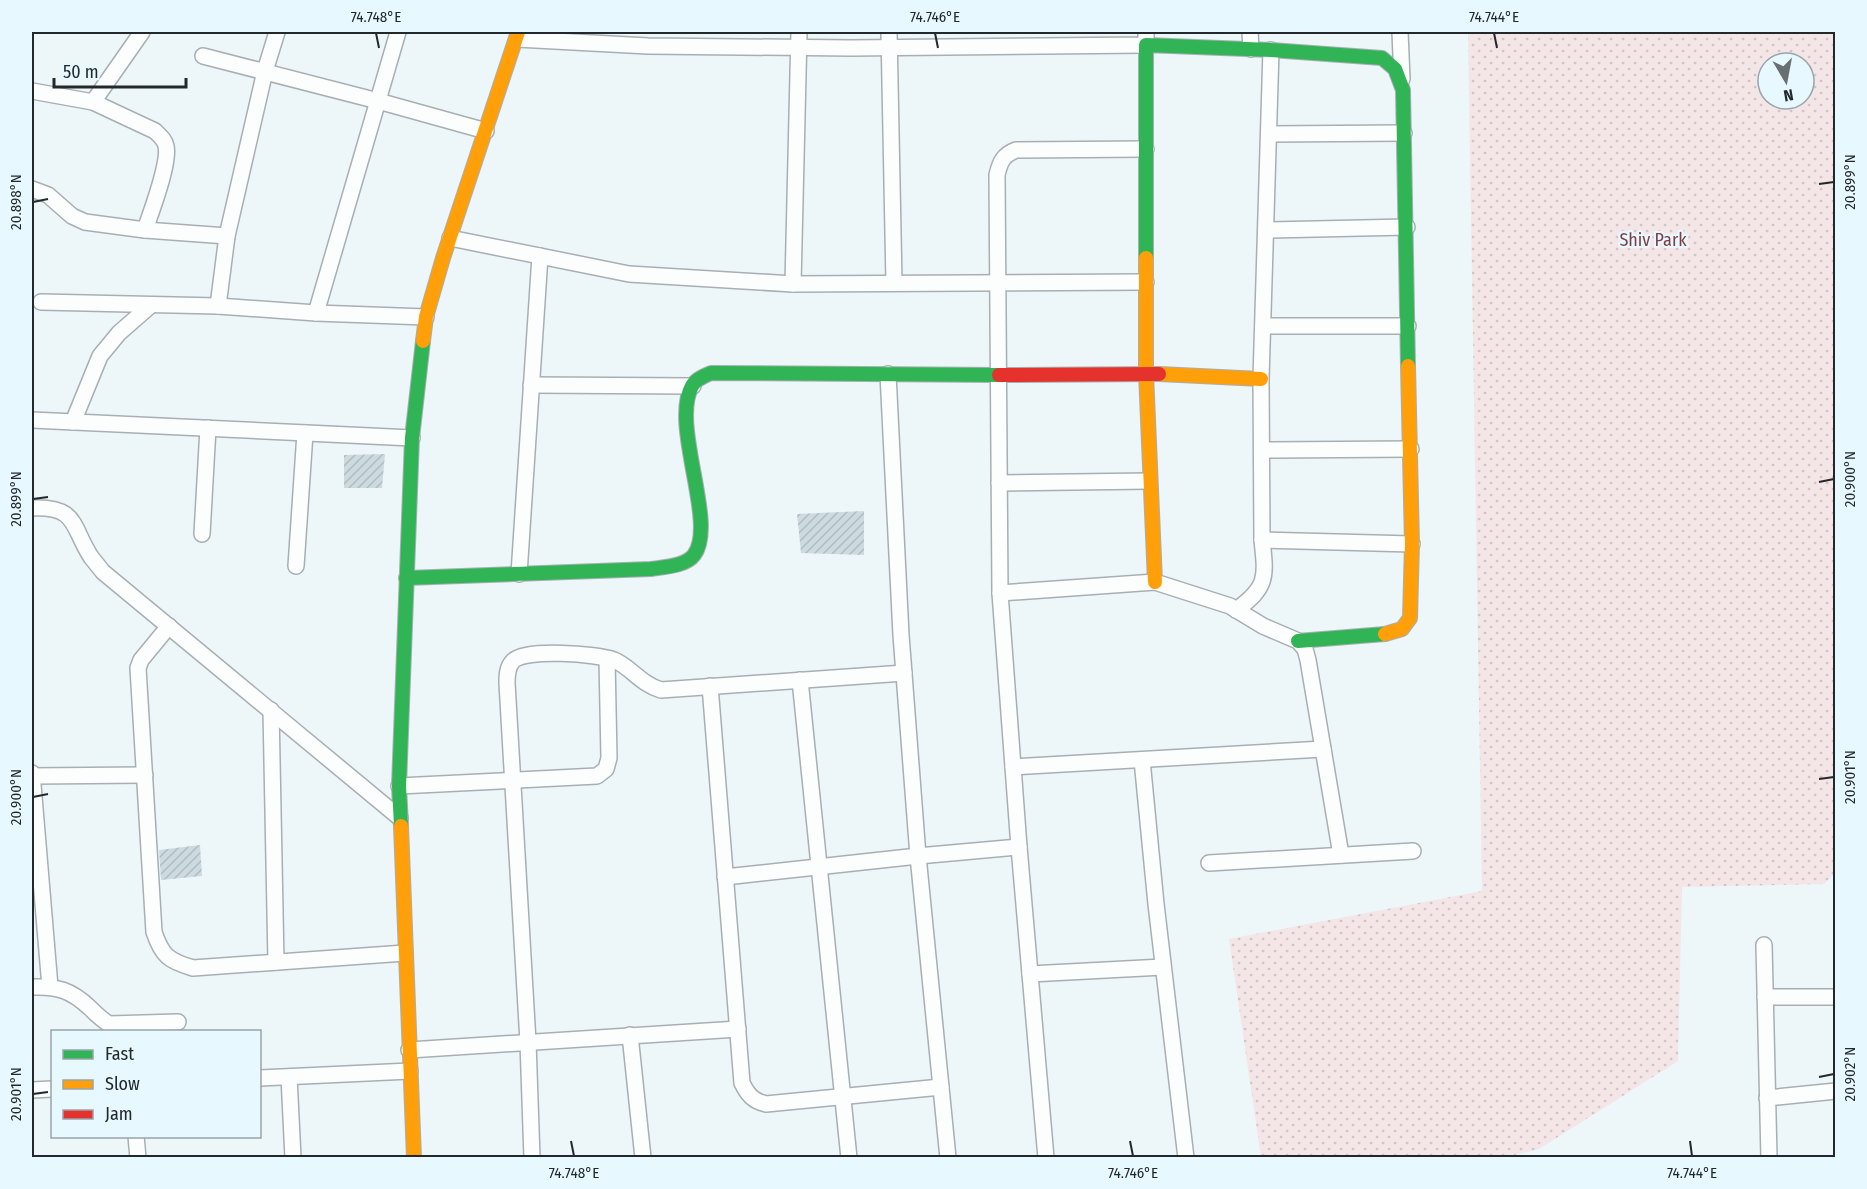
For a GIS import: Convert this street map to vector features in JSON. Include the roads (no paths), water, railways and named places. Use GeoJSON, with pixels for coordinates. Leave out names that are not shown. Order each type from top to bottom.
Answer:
{"type":"FeatureCollection","features":[{"type":"Feature","properties":{"kind":"street"},"geometry":{"type":"LineString","coordinates":[[93,102],[142,32]]}},
{"type":"Feature","properties":{"kind":"street"},"geometry":{"type":"LineString","coordinates":[[218,306],[227,236],[265,71],[277,32]]}},
{"type":"Feature","properties":{"kind":"street"},"geometry":{"type":"LineString","coordinates":[[316,313],[398,32]]}},
{"type":"Feature","properties":{"kind":"street"},"geometry":{"type":"LineString","coordinates":[[793,284],[800,32]]}},
{"type":"Feature","properties":{"kind":"street"},"geometry":{"type":"LineString","coordinates":[[889,32],[894,283]]}},
{"type":"Feature","properties":{"kind":"street"},"geometry":{"type":"LineString","coordinates":[[1250,32],[1251,49]]}},
{"type":"Feature","properties":{"kind":"street"},"geometry":{"type":"LineString","coordinates":[[1298,641],[1389,634],[1402,629],[1410,618],[1411,449],[1407,227],[1400,32]]}},
{"type":"Feature","properties":{"kind":"street"},"geometry":{"type":"LineString","coordinates":[[414,1158],[399,786],[412,438],[426,317],[518,35],[648,46],[694,39],[798,47],[888,47],[1053,39],[1146,38],[1251,49],[1382,58],[1395,69],[1403,90]]}},
{"type":"Feature","properties":{"kind":"street"},"geometry":{"type":"LineString","coordinates":[[1146,38],[1146,373],[1155,582]]}},
{"type":"Feature","properties":{"kind":"street"},"geometry":{"type":"LineString","coordinates":[[1236,610],[1259,592],[1264,561],[1261,379],[1271,50]]}},
{"type":"Feature","properties":{"kind":"street"},"geometry":{"type":"LineString","coordinates":[[203,56],[378,101],[486,132]]}},
{"type":"Feature","properties":{"kind":"street"},"geometry":{"type":"LineString","coordinates":[[32,90],[93,102],[155,131],[166,144],[167,160],[146,230]]}},
{"type":"Feature","properties":{"kind":"street"},"geometry":{"type":"LineString","coordinates":[[1269,134],[1404,133]]}},
{"type":"Feature","properties":{"kind":"street"},"geometry":{"type":"LineString","coordinates":[[1046,1158],[1000,593],[997,175],[1001,160],[1008,153],[1016,150],[1146,149]]}},
{"type":"Feature","properties":{"kind":"street"},"geometry":{"type":"LineString","coordinates":[[32,189],[48,195],[72,216],[85,222],[146,230],[227,236]]}},
{"type":"Feature","properties":{"kind":"street"},"geometry":{"type":"LineString","coordinates":[[1266,230],[1407,227]]}},
{"type":"Feature","properties":{"kind":"street"},"geometry":{"type":"LineString","coordinates":[[450,238],[629,274],[793,284],[1146,282]]}},
{"type":"Feature","properties":{"kind":"street"},"geometry":{"type":"LineString","coordinates":[[519,574],[540,256]]}},
{"type":"Feature","properties":{"kind":"street"},"geometry":{"type":"LineString","coordinates":[[41,302],[218,306],[316,313],[426,317]]}},
{"type":"Feature","properties":{"kind":"street"},"geometry":{"type":"LineString","coordinates":[[73,422],[100,356],[119,333],[151,305]]}},
{"type":"Feature","properties":{"kind":"street"},"geometry":{"type":"LineString","coordinates":[[1263,326],[1408,326]]}},
{"type":"Feature","properties":{"kind":"street"},"geometry":{"type":"LineString","coordinates":[[406,578],[651,569],[680,563],[695,555],[700,543],[687,399],[693,386],[701,378],[711,373],[999,375],[1146,373],[1261,379]]}},
{"type":"Feature","properties":{"kind":"street"},"geometry":{"type":"LineString","coordinates":[[888,374],[904,673],[918,856],[948,1158]]}},
{"type":"Feature","properties":{"kind":"street"},"geometry":{"type":"LineString","coordinates":[[531,385],[693,386]]}},
{"type":"Feature","properties":{"kind":"street"},"geometry":{"type":"LineString","coordinates":[[32,420],[412,438]]}},
{"type":"Feature","properties":{"kind":"street"},"geometry":{"type":"LineString","coordinates":[[202,534],[208,428]]}},
{"type":"Feature","properties":{"kind":"street"},"geometry":{"type":"LineString","coordinates":[[296,566],[304,433]]}},
{"type":"Feature","properties":{"kind":"street"},"geometry":{"type":"LineString","coordinates":[[1262,450],[1411,449]]}},
{"type":"Feature","properties":{"kind":"street"},"geometry":{"type":"LineString","coordinates":[[999,483],[1149,481]]}},
{"type":"Feature","properties":{"kind":"street"},"geometry":{"type":"LineString","coordinates":[[32,508],[57,509],[71,519],[91,556],[103,572],[400,818]]}},
{"type":"Feature","properties":{"kind":"street"},"geometry":{"type":"LineString","coordinates":[[1262,540],[1412,544]]}},
{"type":"Feature","properties":{"kind":"street"},"geometry":{"type":"LineString","coordinates":[[1000,593],[1155,582],[1230,606],[1263,626],[1298,641],[1305,649],[1308,660],[1341,855]]}},
{"type":"Feature","properties":{"kind":"street"},"geometry":{"type":"LineString","coordinates":[[169,626],[141,660],[138,668],[154,932],[160,949],[173,962],[193,968],[405,953]]}},
{"type":"Feature","properties":{"kind":"street"},"geometry":{"type":"LineString","coordinates":[[532,1158],[528,1042],[507,683],[508,671],[513,661],[529,654],[586,655],[607,659],[616,661],[649,686],[662,690],[904,673]]}},
{"type":"Feature","properties":{"kind":"street"},"geometry":{"type":"LineString","coordinates":[[399,786],[597,776],[606,769],[609,758],[607,659]]}},
{"type":"Feature","properties":{"kind":"street"},"geometry":{"type":"LineString","coordinates":[[800,680],[849,1158]]}},
{"type":"Feature","properties":{"kind":"street"},"geometry":{"type":"LineString","coordinates":[[710,686],[742,1083],[747,1092],[756,1101],[766,1104],[941,1087]]}},
{"type":"Feature","properties":{"kind":"street"},"geometry":{"type":"LineString","coordinates":[[271,710],[276,962]]}},
{"type":"Feature","properties":{"kind":"street"},"geometry":{"type":"LineString","coordinates":[[1013,767],[1323,749]]}},
{"type":"Feature","properties":{"kind":"street"},"geometry":{"type":"LineString","coordinates":[[1142,759],[1163,967],[1186,1158]]}},
{"type":"Feature","properties":{"kind":"street"},"geometry":{"type":"LineString","coordinates":[[50,987],[32,775],[144,775]]}},
{"type":"Feature","properties":{"kind":"street"},"geometry":{"type":"LineString","coordinates":[[725,877],[1019,847]]}},
{"type":"Feature","properties":{"kind":"street"},"geometry":{"type":"LineString","coordinates":[[1209,863],[1413,851]]}},
{"type":"Feature","properties":{"kind":"street"},"geometry":{"type":"LineString","coordinates":[[1764,945],[1768,1158]]}},
{"type":"Feature","properties":{"kind":"street"},"geometry":{"type":"LineString","coordinates":[[1030,974],[1163,967]]}},
{"type":"Feature","properties":{"kind":"street"},"geometry":{"type":"LineString","coordinates":[[32,987],[66,990],[109,1024],[178,1022]]}},
{"type":"Feature","properties":{"kind":"street"},"geometry":{"type":"LineString","coordinates":[[1765,997],[1836,997]]}},
{"type":"Feature","properties":{"kind":"street"},"geometry":{"type":"LineString","coordinates":[[409,1050],[738,1029]]}},
{"type":"Feature","properties":{"kind":"street"},"geometry":{"type":"LineString","coordinates":[[630,1035],[643,1158]]}},
{"type":"Feature","properties":{"kind":"street"},"geometry":{"type":"LineString","coordinates":[[261,1078],[410,1071]]}},
{"type":"Feature","properties":{"kind":"street"},"geometry":{"type":"LineString","coordinates":[[289,1077],[293,1158]]}},
{"type":"Feature","properties":{"kind":"street"},"geometry":{"type":"LineString","coordinates":[[32,1090],[51,1089]]}},
{"type":"Feature","properties":{"kind":"street"},"geometry":{"type":"LineString","coordinates":[[1767,1098],[1836,1091]]}},
{"type":"Feature","properties":{"kind":"street"},"geometry":{"type":"LineString","coordinates":[[136,1138],[138,1158]]}},
{"type":"Feature","properties":{"kind":"park label","name":"Shiv Park"},"geometry":{"type":"Point","coordinates":[1653,240]}}]}
